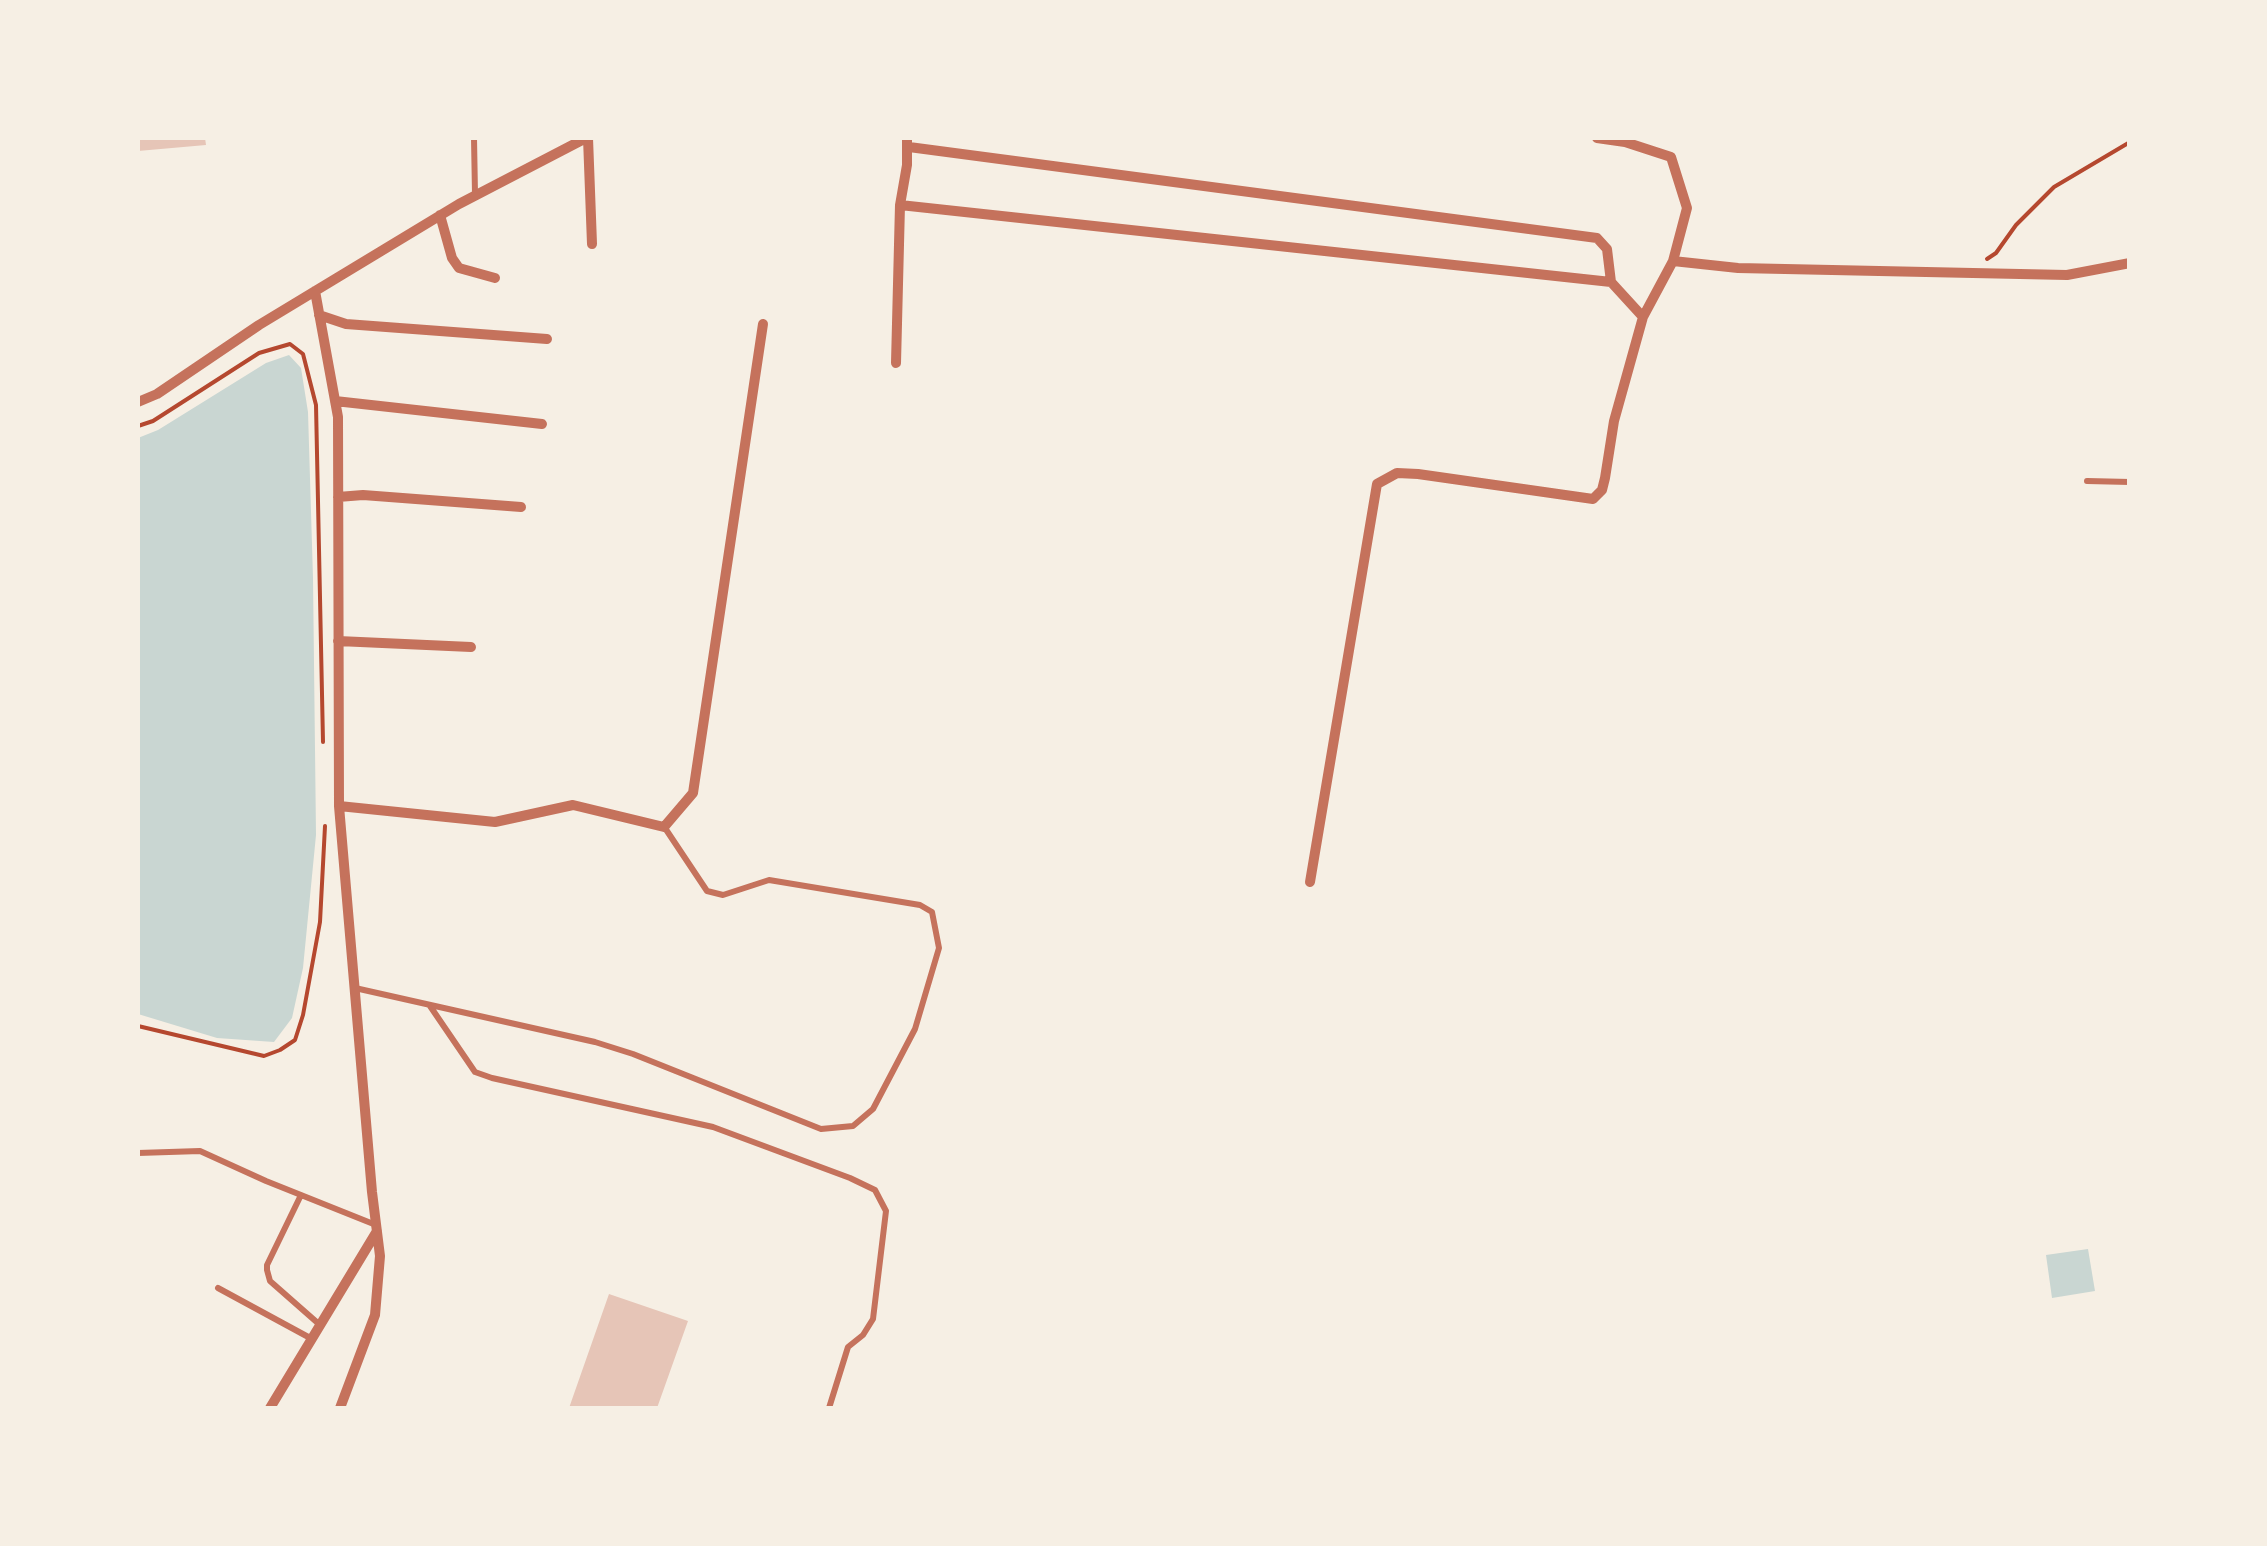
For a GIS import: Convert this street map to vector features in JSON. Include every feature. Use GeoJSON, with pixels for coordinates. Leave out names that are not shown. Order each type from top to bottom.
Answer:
{"type":"FeatureCollection","features":[{"type":"Feature","properties":{"kind":"street"},"geometry":{"type":"LineString","coordinates":[[138,402],[158,394],[259,325],[440,215],[587,138],[592,244]]}},
{"type":"Feature","properties":{"kind":"street"},"geometry":{"type":"LineString","coordinates":[[1310,882],[1377,484],[1397,473],[1593,500],[1602,490],[1614,421],[1643,317],[1673,261],[1687,208],[1671,157],[1625,142],[1597,138]]}},
{"type":"Feature","properties":{"kind":"street"},"geometry":{"type":"LineString","coordinates":[[896,363],[900,205],[908,142],[1597,238],[1607,250],[1610,282],[1643,317]]}},
{"type":"Feature","properties":{"kind":"street"},"geometry":{"type":"LineString","coordinates":[[900,205],[1610,282]]}},
{"type":"Feature","properties":{"kind":"street"},"geometry":{"type":"LineString","coordinates":[[440,215],[452,258],[459,268],[494,278]]}},
{"type":"Feature","properties":{"kind":"street"},"geometry":{"type":"LineString","coordinates":[[1673,261],[1738,268],[2067,275],[2130,263]]}},
{"type":"Feature","properties":{"kind":"street"},"geometry":{"type":"LineString","coordinates":[[315,291],[338,417],[339,806],[380,1256],[375,1315],[340,1408]]}},
{"type":"Feature","properties":{"kind":"street"},"geometry":{"type":"LineString","coordinates":[[319,316],[346,324],[547,339]]}},
{"type":"Feature","properties":{"kind":"street"},"geometry":{"type":"LineString","coordinates":[[339,806],[495,822],[572,805],[664,826],[693,794],[763,324]]}},
{"type":"Feature","properties":{"kind":"street"},"geometry":{"type":"LineString","coordinates":[[335,401],[542,424]]}},
{"type":"Feature","properties":{"kind":"street"},"geometry":{"type":"LineString","coordinates":[[338,497],[363,495],[521,508]]}},
{"type":"Feature","properties":{"kind":"street"},"geometry":{"type":"LineString","coordinates":[[338,641],[470,646]]}},
{"type":"Feature","properties":{"kind":"street"},"geometry":{"type":"LineString","coordinates":[[270,1408],[376,1228]]}},
{"type":"Feature","properties":{"kind":"lane"},"geometry":{"type":"LineString","coordinates":[[474,138],[475,196]]}},
{"type":"Feature","properties":{"kind":"lane"},"geometry":{"type":"LineString","coordinates":[[2088,481],[2130,482]]}},
{"type":"Feature","properties":{"kind":"lane"},"geometry":{"type":"LineString","coordinates":[[355,988],[595,1042],[821,1129],[853,1126],[873,1109],[916,1030],[940,948],[932,912],[920,904],[769,880],[723,895],[707,891],[664,826]]}},
{"type":"Feature","properties":{"kind":"lane"},"geometry":{"type":"LineString","coordinates":[[429,1005],[476,1072],[713,1127],[875,1190],[886,1211],[873,1319],[863,1336],[848,1347],[829,1408]]}},
{"type":"Feature","properties":{"kind":"lane"},"geometry":{"type":"LineString","coordinates":[[138,1154],[200,1150],[376,1228]]}},
{"type":"Feature","properties":{"kind":"lane"},"geometry":{"type":"LineString","coordinates":[[301,1195],[267,1270],[270,1281],[320,1325]]}},
{"type":"Feature","properties":{"kind":"lane"},"geometry":{"type":"LineString","coordinates":[[218,1288],[312,1339]]}},
{"type":"Feature","properties":{"kind":"path"},"geometry":{"type":"LineString","coordinates":[[1967,273],[1996,253],[2016,225],[2054,187],[2130,142]]}},
{"type":"Feature","properties":{"kind":"path"},"geometry":{"type":"LineString","coordinates":[[138,426],[154,421],[260,353],[290,344],[303,354],[316,405],[323,755]]}},
{"type":"Feature","properties":{"kind":"path"},"geometry":{"type":"LineString","coordinates":[[138,1026],[264,1056],[295,1040],[320,922],[324,812]]}},
{"type":"Feature","properties":{"kind":"shaded area"},"geometry":{"type":"Polygon","coordinates":[[[289,355],[301,368],[308,412],[316,835],[303,968],[292,1018],[274,1042],[217,1038],[138,1014],[138,438],[158,430],[266,363],[289,355]]]}},
{"type":"Feature","properties":{"kind":"shaded area"},"geometry":{"type":"Polygon","coordinates":[[[2088,1249],[2095,1291],[2052,1298],[2046,1255],[2088,1249]]]}},
{"type":"Feature","properties":{"kind":"building"},"geometry":{"type":"Polygon","coordinates":[[[138,138],[205,138],[206,145],[138,151],[138,138]]]}},
{"type":"Feature","properties":{"kind":"building"},"geometry":{"type":"Polygon","coordinates":[[[609,1294],[688,1321],[657,1408],[569,1408],[609,1294]]]}}]}
